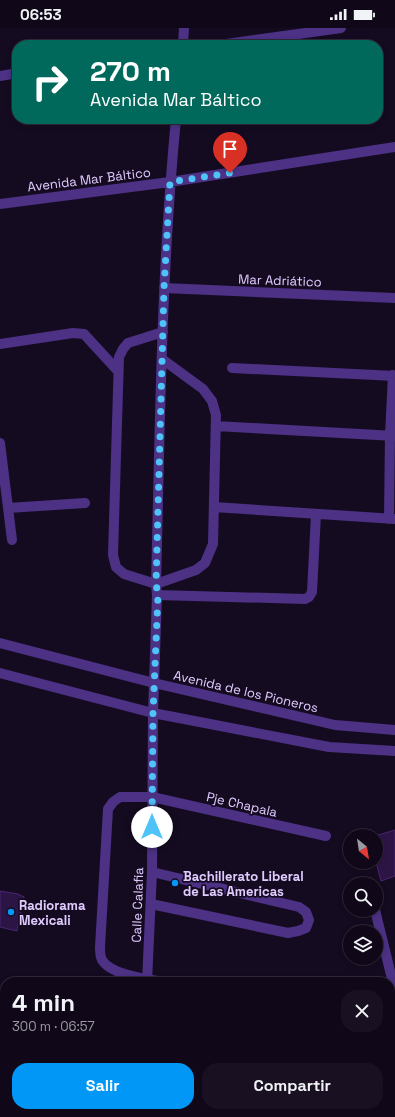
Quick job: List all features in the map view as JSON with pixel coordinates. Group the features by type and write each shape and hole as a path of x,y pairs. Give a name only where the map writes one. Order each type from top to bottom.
{"street":[{"path":"183,40 184,28"},
{"path":"255,40 341,28"},
{"path":"0,76 12,74"},
{"name":"Calle Calafia","path":"147,977 152,872 153,713 158,595 156,584 162,332 170,182 176,124"},
{"name":"Avenida Mar Báltico","path":"0,204 170,182 395,147"},
{"name":"Mar Adriático","path":"164,288 395,298"},
{"path":"0,344 73,332 84,334 118,371"},
{"path":"162,332 128,343 122,349 119,357 113,555 116,567 124,574 156,584 196,570 206,562 213,544 214,507 216,415 212,401 203,390 162,359"},
{"path":"214,507 392,519 394,376 232,368"},
{"path":"216,426 393,436"},
{"path":"0,443 3,495 8,508 12,540"},
{"path":"8,508 85,503"},
{"path":"158,595 305,599 309,597 312,592 316,514"},
{"name":"Avenida de los Pioneros","path":"0,642 154,683 335,725 395,730"},
{"path":"0,673 153,713 329,747 395,751"},
{"name":"Pje Chapala","path":"137,977 107,966 101,958 100,947 108,809 113,802 120,797 152,797 326,836"},
{"path":"151,904 288,933 298,932 306,928 310,920 306,912 299,907 152,872"},
{"path":"377,917 393,977"}],"building":[{"path":"395,830 395,876 383,880 383,877 380,877 378,869 383,869 383,834"},
{"name":"Radiorama Mexicali","path":"0,891 18,894 24,897 17,931 0,927"}],"place":[{"name":"Bachillerato Liberal de Las Americas","path":"175,883"},
{"name":"Radiorama Mexicali","path":"11,912"}],"route":[{"path":"152,827 153,713 158,595 156,584 164,288 170,182 230,173"}]}
